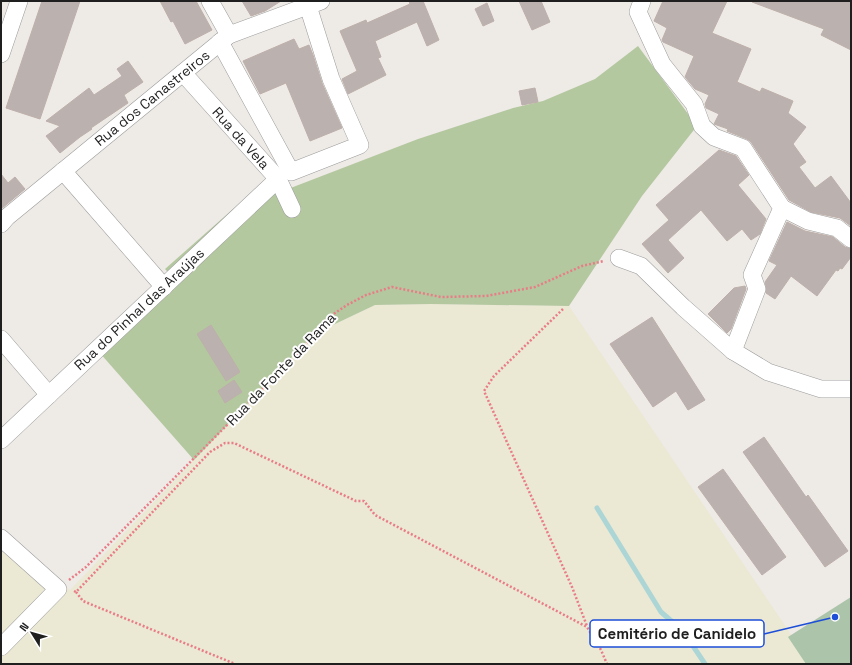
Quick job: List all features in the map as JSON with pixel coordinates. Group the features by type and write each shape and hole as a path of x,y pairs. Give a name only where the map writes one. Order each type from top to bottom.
{"street":[{"path":"1,54 19,1"},
{"path":"210,1 225,38 291,172 360,145 331,79 315,3"},
{"path":"642,1 638,12 662,64 694,104 702,126 714,137 743,148 782,208 808,221 838,228 851,239"},
{"name":"Rua dos Canastreiros","path":"1,224 7,217 63,170 225,38 315,3"},
{"name":"Rua da Vela","path":"183,73 278,179 292,209"},
{"path":"63,170 164,287"},
{"name":"Rua do Pinhal das Araújas","path":"1,440 278,179"},
{"path":"733,351 757,289 752,275 782,208"},
{"path":"619,258 641,266 683,307 733,351 768,372 820,389 851,389"},
{"path":"1,339 49,395"},
{"path":"1,538 58,589 1,647"}],"path":[{"name":"Rua da Fonte da Rama","path":"58,589 86,567 301,350 330,318 347,305 366,295 392,288 441,297 486,296 535,287 582,266 619,258"},
{"path":"563,309 494,376 484,391 572,587 587,627 601,650 607,664"},
{"path":"76,592 210,452 224,443 234,443 356,501 364,501 375,515 587,627"},
{"path":"58,589 76,592 83,601 235,664"}],"shaded area":[{"path":"431,304 569,306 786,627 809,664 3,664 1,658 1,528 70,590 314,334 375,305"}],"green space":[{"path":"638,46 697,126 642,196 569,306 431,304 375,305 314,334 194,460 99,352 178,283 165,269 267,179 275,194 418,139 513,108 543,101 595,79"},
{"path":"851,597 851,664 806,664 788,637"}],"building":[{"path":"42,1 80,1 40,119 6,108"},
{"path":"160,1 196,1 212,30 185,44"},
{"path":"242,1 281,1 265,11 251,16"},
{"path":"409,1 423,1 439,40 427,46 417,22 375,41 381,57 378,58 386,75 348,94 342,79 357,71 340,31 366,20 367,23 410,4"},
{"path":"519,1 541,1 550,22 532,30"},
{"path":"663,1 727,1 712,33 751,49 737,82 760,92 762,88 793,101 788,113 806,127 793,144 806,162 799,167 815,188 831,176 851,203 851,226 840,218 811,212 789,200 751,142 727,131 728,129 714,124 719,114 706,108 705,104 709,95 695,89 685,77 694,56 663,42 662,40 667,28 654,21"},
{"path":"752,1 851,1 851,50 821,35 824,29"},
{"path":"487,3 494,21 483,26 475,9"},
{"path":"294,39 299,49 309,45 322,83 342,128 310,141 286,83 260,94 243,61"},
{"path":"128,61 143,82 124,95 128,103 91,128 92,129 60,153 46,136 60,126 46,121 89,88 94,95 122,76 117,69"},
{"path":"535,88 538,102 522,105 519,91"},
{"path":"719,150 736,156 749,175 738,185 766,219 760,234 751,240 742,229 727,241 701,210 668,240 684,258 668,273 642,244 669,220 656,205"},
{"path":"1,174 8,183 15,177 25,189 1,209"},
{"path":"787,222 805,231 833,237 845,247 851,249 851,257 842,269 840,268 838,271 836,270 817,296 791,276 775,299 766,293 765,282 777,265 769,261"},
{"path":"745,286 746,289 731,329 727,333 708,314 734,288"},
{"path":"652,317 705,400 688,410 676,391 653,407 610,344"},
{"path":"211,325 240,372 226,381 197,334"},
{"path":"234,380 242,392 225,403 218,391"},
{"path":"764,437 806,497 808,495 848,551 825,567 743,452"},
{"path":"723,469 786,557 762,575 698,487"}],"waterway":[{"path":"597,508 661,612 683,631 705,664"}],"place":[{"name":"Cemitério de Canidelo","path":"835,617"}]}
